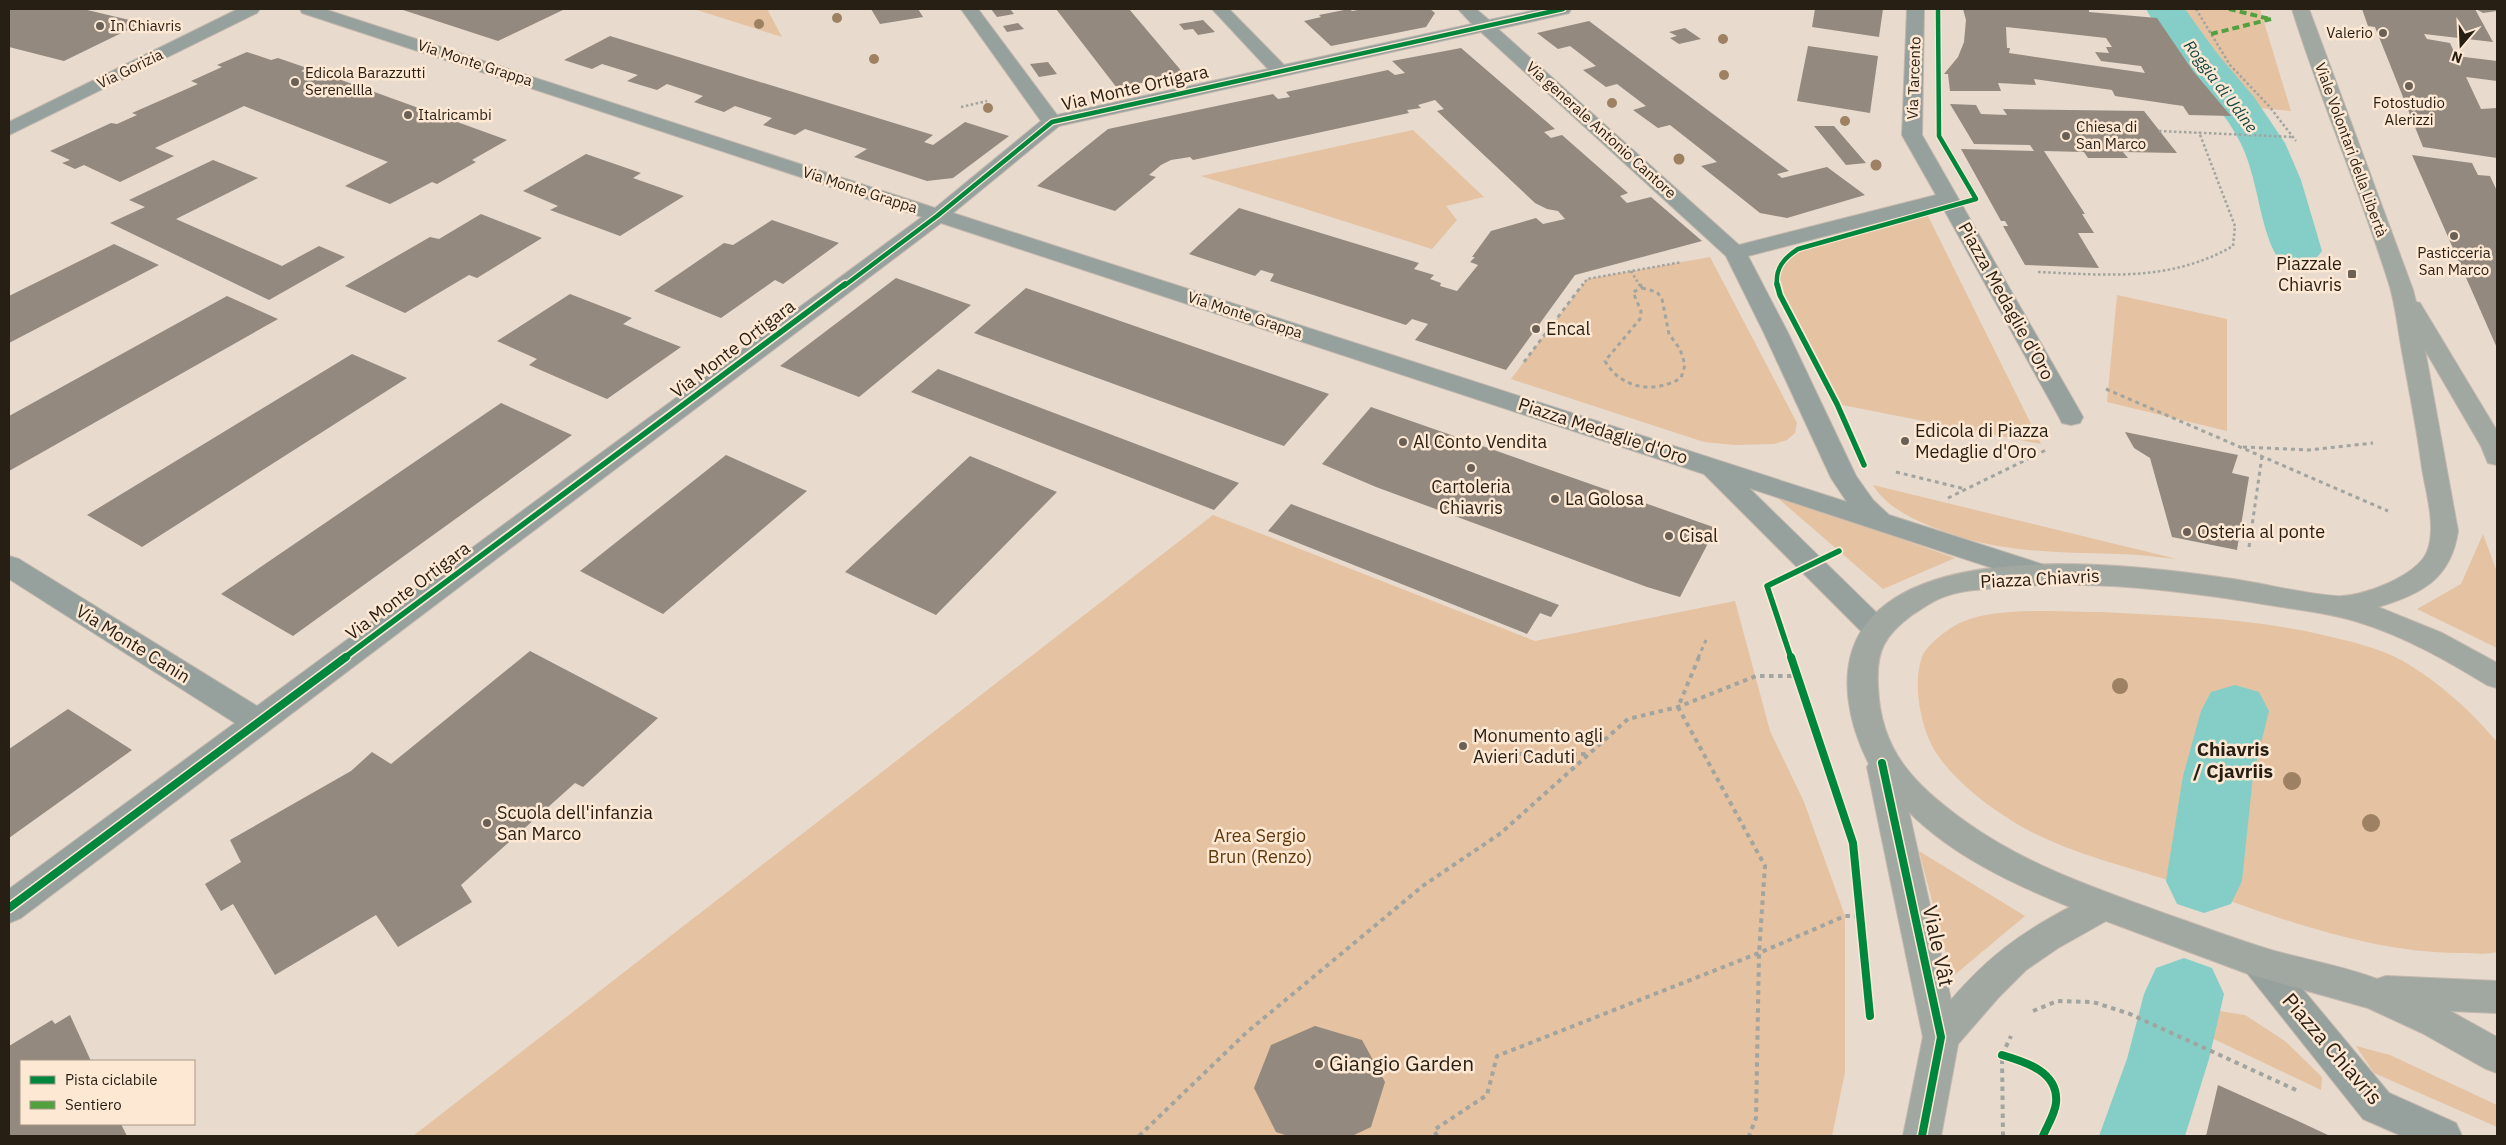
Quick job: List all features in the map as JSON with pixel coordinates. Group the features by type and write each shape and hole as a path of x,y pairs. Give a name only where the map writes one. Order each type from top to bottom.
{"main road":[{"name":"Viale Volontari della Libertà","path":"2300,9 2402,290 2430,435"},
{"name":"Viale Volontari della Libertà","path":"2402,290 2496,449"},
{"name":"Piazza Chiavris","path":"2336,607 2384,597 2419,579 2439,558 2445,544 2445,531 2430,435"},
{"name":"Piazza Chiavris","path":"2497,677 2466,658 2400,626 2336,607 2190,582 2132,576 2044,575 1980,580 1929,592 1893,614 1876,629 1867,645 1863,662 1862,691 1868,729 1882,763 1900,785 1945,826 2016,867 2103,906 2258,962 2367,992 2410,1008 2456,1031 2497,1056"},
{"name":"Viale Vât","path":"1882,763 1941,1037 1922,1136"},
{"name":"Viale Vât","path":"1941,1037 1987,984 2015,958 2042,940 2103,906"},
{"name":"Piazza Chiavris","path":"2367,992 2497,997"}],"street":[{"name":"Via Gorizia","path":"9,129 251,9"},
{"name":"Via Monte Grappa","path":"308,9 937,216 1498,397"},
{"path":"969,9 1052,122"},
{"path":"1220,9 1280,71"},
{"name":"Via generale Antonio Cantore","path":"1466,9 1735,253"},
{"name":"Via Monte Ortigara","path":"9,908 937,216 1052,122 1563,9"},
{"name":"Via Tarcento","path":"1916,9 1912,134 1948,198"},
{"path":"1735,253 1948,198"},
{"name":"Piazza Medaglie d'Oro","path":"1948,198 2071,417"},
{"name":"Piazza Medaglie d'Oro","path":"1735,253 1776,333 1844,478 1864,506 1880,521"},
{"name":"Piazza Medaglie d'Oro","path":"1498,397 2044,575"},
{"name":"Piazza Medaglie d'Oro","path":"1709,465 1876,629"},
{"name":"Via Monte Canin","path":"9,566 258,722"},
{"name":"Piazza Chiavris","path":"2258,962 2376,1106 2443,1136"}],"path":[{"path":"2196,9 2230,65 2270,106 2296,141"},
{"path":"2159,131 2293,137"},
{"path":"2037,272 2126,274 2180,270 2216,258 2233,246 2235,226 2199,132"},
{"path":"1522,365 1588,279 1735,253"},
{"path":"1631,271 1642,288 1657,292 1662,300 1669,334 1680,348 1684,365 1681,378 1665,387 1625,382 1611,373 1606,361 1611,351 1635,328 1641,318 1640,307 1634,298 1633,292 1642,288"},
{"path":"2106,389 2388,511"},
{"path":"1940,502 2081,434 2071,417"},
{"path":"2240,447 2309,450 2373,443"},
{"path":"2248,557 2262,456"},
{"path":"1892,471 1966,489"},
{"path":"1678,707 1706,640"},
{"path":"1139,1136 1247,1032 1424,885 1502,833 1628,720 1678,707 1756,676 1797,676"},
{"path":"1678,707 1765,866 1759,953 1756,1118 1749,1136"},
{"path":"1491,754 1588,754"},
{"path":"1437,1136 1434,1130 1487,1095 1497,1056 1759,953 1845,916 1860,916"},
{"path":"2030,1013 2057,1001 2093,1002 2130,1014 2320,1101 2376,1106"},
{"path":"2003,1136 2002,1055 2014,1032"}],"green space":[{"path":"694,9 767,9 782,37"},
{"path":"2175,9 2260,9 2291,111 2249,107 2190,34"},
{"path":"1413,130 1484,197 1446,206 1457,220 1432,249 1201,176"},
{"path":"1926,212 2041,444 1837,404 1780,295 1777,280 1778,268 1791,253 1798,249"},
{"path":"1710,257 1797,423 1795,433 1787,440 1774,444 1735,445 1704,442 1511,379 1587,279"},
{"path":"2117,295 2227,319 2227,431 2107,402"},
{"path":"1873,485 2177,559 2132,554 2069,553 2022,549 1976,541 1953,535 1906,514 1891,505"},
{"path":"1773,494 1955,558 1883,589"},
{"name":"Area Sergio Brun (Renzo)","path":"1213,515 1535,641 1735,601 1770,731 1804,802 1845,916 1845,1072 1832,1136 413,1136"},
{"path":"2483,534 2497,572 2497,648 2417,609 2461,584"},
{"path":"2030,611 2101,612 2187,617 2271,625 2346,641 2394,656 2429,678 2453,697 2497,742 2497,952 2479,954 2424,951 2387,946 2314,929 2063,846 2022,827 1994,809 1967,788 1943,763 1926,733 1918,694 1918,681 1922,657 1928,647 1952,628 1976,617"},
{"path":"1919,851 2025,916 1952,977"},
{"path":"2206,1009 2245,1015 2285,1041 2322,1077 2321,1090 2199,1032"},
{"path":"2356,1046 2390,1055 2497,1105 2497,1127 2374,1073"}],"building":[{"path":"9,9 83,9 142,23 64,61 9,47"},
{"path":"400,9 565,9 498,41"},
{"path":"871,9 918,9 923,17 880,24"},
{"path":"991,9 1010,9 1014,14 997,17"},
{"path":"1056,9 1129,9 1184,74 1117,88"},
{"path":"1349,9 1352,11 1364,9 1430,9 1435,13 1426,27 1331,46 1304,21 1321,17 1319,15"},
{"path":"1815,9 1883,9 1879,37 1812,27"},
{"path":"1963,9 2089,9 2089,12 2157,18 2193,71 2231,116 2189,115 2183,106 2115,96 2112,90 2034,79 2036,85 1998,83 2001,91 1950,91 1948,74 1944,74 1958,57 1964,42 1966,20","holes":["2006,27 2106,38 2112,47 2106,47 2109,53 2095,52 2101,61 2141,66 2145,73 2009,53 2010,48 2007,48"]},
{"path":"2362,9 2475,9 2493,42 2424,34 2427,39 2450,43 2456,56 2497,61 2497,81 2466,77 2481,109 2497,108 2497,158 2423,147 2375,27 2368,26"},
{"path":"2476,9 2497,9 2497,11 2483,13"},
{"path":"1203,20 1215,32 1198,35 1193,29 1184,30 1179,24"},
{"path":"1589,21 1789,171 1777,174 1782,178 1827,167 1865,195 1787,218 1760,213 1701,166 1717,162 1670,125 1658,128 1633,110 1646,106 1617,84 1606,87 1583,70 1596,66 1570,46 1558,49 1537,33"},
{"path":"1018,23 1024,29 1007,32 1003,26"},
{"path":"1685,28 1701,39 1679,44 1670,38 1677,36 1669,32"},
{"path":"610,36 933,135 924,142 933,145 965,122 1009,136 953,178 927,181 854,157 867,149 805,129 795,135 763,125 772,118 735,106 724,112 694,102 703,96 667,84 657,90 627,81 638,75 602,64 592,69 564,60"},
{"path":"1808,46 1878,56 1870,113 1797,101"},
{"path":"1461,48 1555,129 1544,132 1551,138 1562,135 1628,193 1620,196 1627,203 1651,197 1702,241 1575,275 1506,370 1415,340 1428,324 1412,319 1406,325 1270,281 1274,274 1261,270 1255,276 1189,254 1239,208 1419,263 1414,269 1434,275 1430,279 1441,283 1440,286 1457,291 1478,265 1470,262 1491,231 1536,218 1543,224 1565,219 1558,211 1547,209 1535,203 1437,111 1444,109 1435,100 1418,105 1421,108 1407,110 1409,113 1193,160 1190,157 1171,160 1161,165 1149,175 1156,177 1115,211 1037,186 1108,129 1273,94 1278,99 1290,97 1286,92 1388,70 1395,75 1405,73 1392,61"},
{"path":"247,52 271,60 278,58 307,68 301,71 326,81 333,77 507,140 472,160 476,162 437,184 432,182 390,204 345,186 388,162 244,106 155,148 174,156 120,182 84,165 75,169 62,163 70,160 50,151 111,123 117,124 137,115 132,113 198,84 191,81 222,67 217,65"},
{"path":"1048,62 1057,74 1039,77 1030,64"},
{"path":"1950,104 1976,105 1981,114 2007,115 2003,109 2144,111 2177,153 2123,152 2128,158 2088,158 2084,152 2044,151 2085,214 2082,214 2094,233 2078,233 2099,268 2025,265 2003,226 2008,226 2005,221 2001,221 1961,149 2034,151 2030,145 1974,144"},
{"path":"1814,126 1834,126 1866,163 1846,165"},
{"path":"586,154 641,173 633,178 684,196 620,236 550,210 558,206 523,191"},
{"path":"2412,155 2472,163 2478,175 2490,176 2497,191 2497,348"},
{"path":"213,160 258,178 176,219 282,266 319,246 345,257 269,300 110,223 145,207 129,200"},
{"path":"481,214 542,238 477,278 469,275 405,313 345,286 430,237 439,239"},
{"path":"772,220 839,243 783,284 775,280 721,318 654,291 724,243 733,245"},
{"path":"114,244 159,265 9,343 9,296"},
{"path":"896,278 971,305 859,397 780,366"},
{"path":"1026,288 1329,394 1284,446 974,333"},
{"path":"570,294 632,318 623,324 681,347 607,399 529,365 537,359 497,341"},
{"path":"227,296 278,319 9,471 9,416"},
{"path":"352,354 407,378 142,547 87,515"},
{"path":"938,369 1239,483 1214,510 911,392"},
{"path":"501,403 572,435 293,636 221,594"},
{"path":"1371,407 1716,528 1680,597 1647,587 1376,487 1322,464"},
{"path":"2125,432 2238,455 2232,473 2249,477 2237,550 2172,537 2150,458 2134,448"},
{"path":"726,455 807,491 663,614 580,571"},
{"path":"970,456 1057,492 936,615 845,572"},
{"path":"1291,504 1559,605 1551,617 1540,613 1527,634 1268,531"},
{"name":"Scuola dell'infanzia San Marco","path":"530,651 658,718 583,787 575,783 461,885 472,902 398,947 376,915 275,975 233,904 221,911 205,884 241,862 230,840 351,771 372,752 391,764"},
{"path":"68,709 132,750 9,838 9,749"},
{"path":"70,1015 91,1060 20,1060 20,1125 122,1125 127,1136 9,1136 9,1046 52,1020 55,1024"},
{"name":"Giangio Garden","path":"1315,1026 1362,1040 1385,1082 1371,1127 1352,1136 1288,1136 1276,1132 1254,1088 1271,1045"},
{"path":"2218,1085 2298,1121 2330,1136 2206,1136"}],"waterway":[{"name":"Roggia di Udine","path":"2165,9 2201,61 2239,106 2263,143 2278,180 2297,251"},
{"name":"Roggia di Udine","path":"2204,881 2218,776 2235,711"},
{"name":"Roggia di Udine","path":"2142,1136 2168,1059 2184,994"}],"marked path":[{"path":"2229,9 2270,19"},
{"path":"2211,34 2271,19"}],"cycle path":[{"path":"9,908 937,216 1052,122 1563,9"},
{"path":"1864,465 1837,404 1780,295 1777,274 1781,263 1798,249 1976,199 1939,136 1938,9"},
{"path":"1839,551 1767,586 1853,843 1870,1016"},
{"path":"1882,763 1941,1037 1922,1136"},
{"path":"2002,1055 2021,1061 2039,1070 2052,1083 2056,1092 2056,1103 2043,1136"}],"place":[{"name":"In Chiavris","path":"100,26"},
{"name":"Valerio","path":"2383,33"},
{"name":"Edicola Barazzutti Serenellla","path":"295,82"},
{"name":"Fotostudio Alerizzi","path":"2409,86"},
{"name":"Italricambi","path":"408,115"},
{"name":"Chiesa di San Marco","path":"2066,136"},
{"name":"Pasticceria San Marco","path":"2454,236"},
{"name":"Piazzale Chiavris","path":"2352,274"},
{"name":"Encal","path":"1536,329"},
{"name":"Edicola di Piazza Medaglie d'Oro","path":"1905,441"},
{"name":"Al Conto Vendita","path":"1403,442"},
{"name":"Cartoleria Chiavris","path":"1471,468"},
{"name":"La Golosa","path":"1555,499"},
{"name":"Osteria al ponte","path":"2187,532"},
{"name":"Cisal","path":"1669,536"},
{"name":"Monumento agli Avieri Caduti","path":"1463,746"},
{"name":"Scuola dell'infanzia San Marco","path":"487,823"},
{"name":"Giangio Garden","path":"1319,1064"}],"district":[{"name":"Chiavris / Cjavriis","path":"2233,760"}]}
